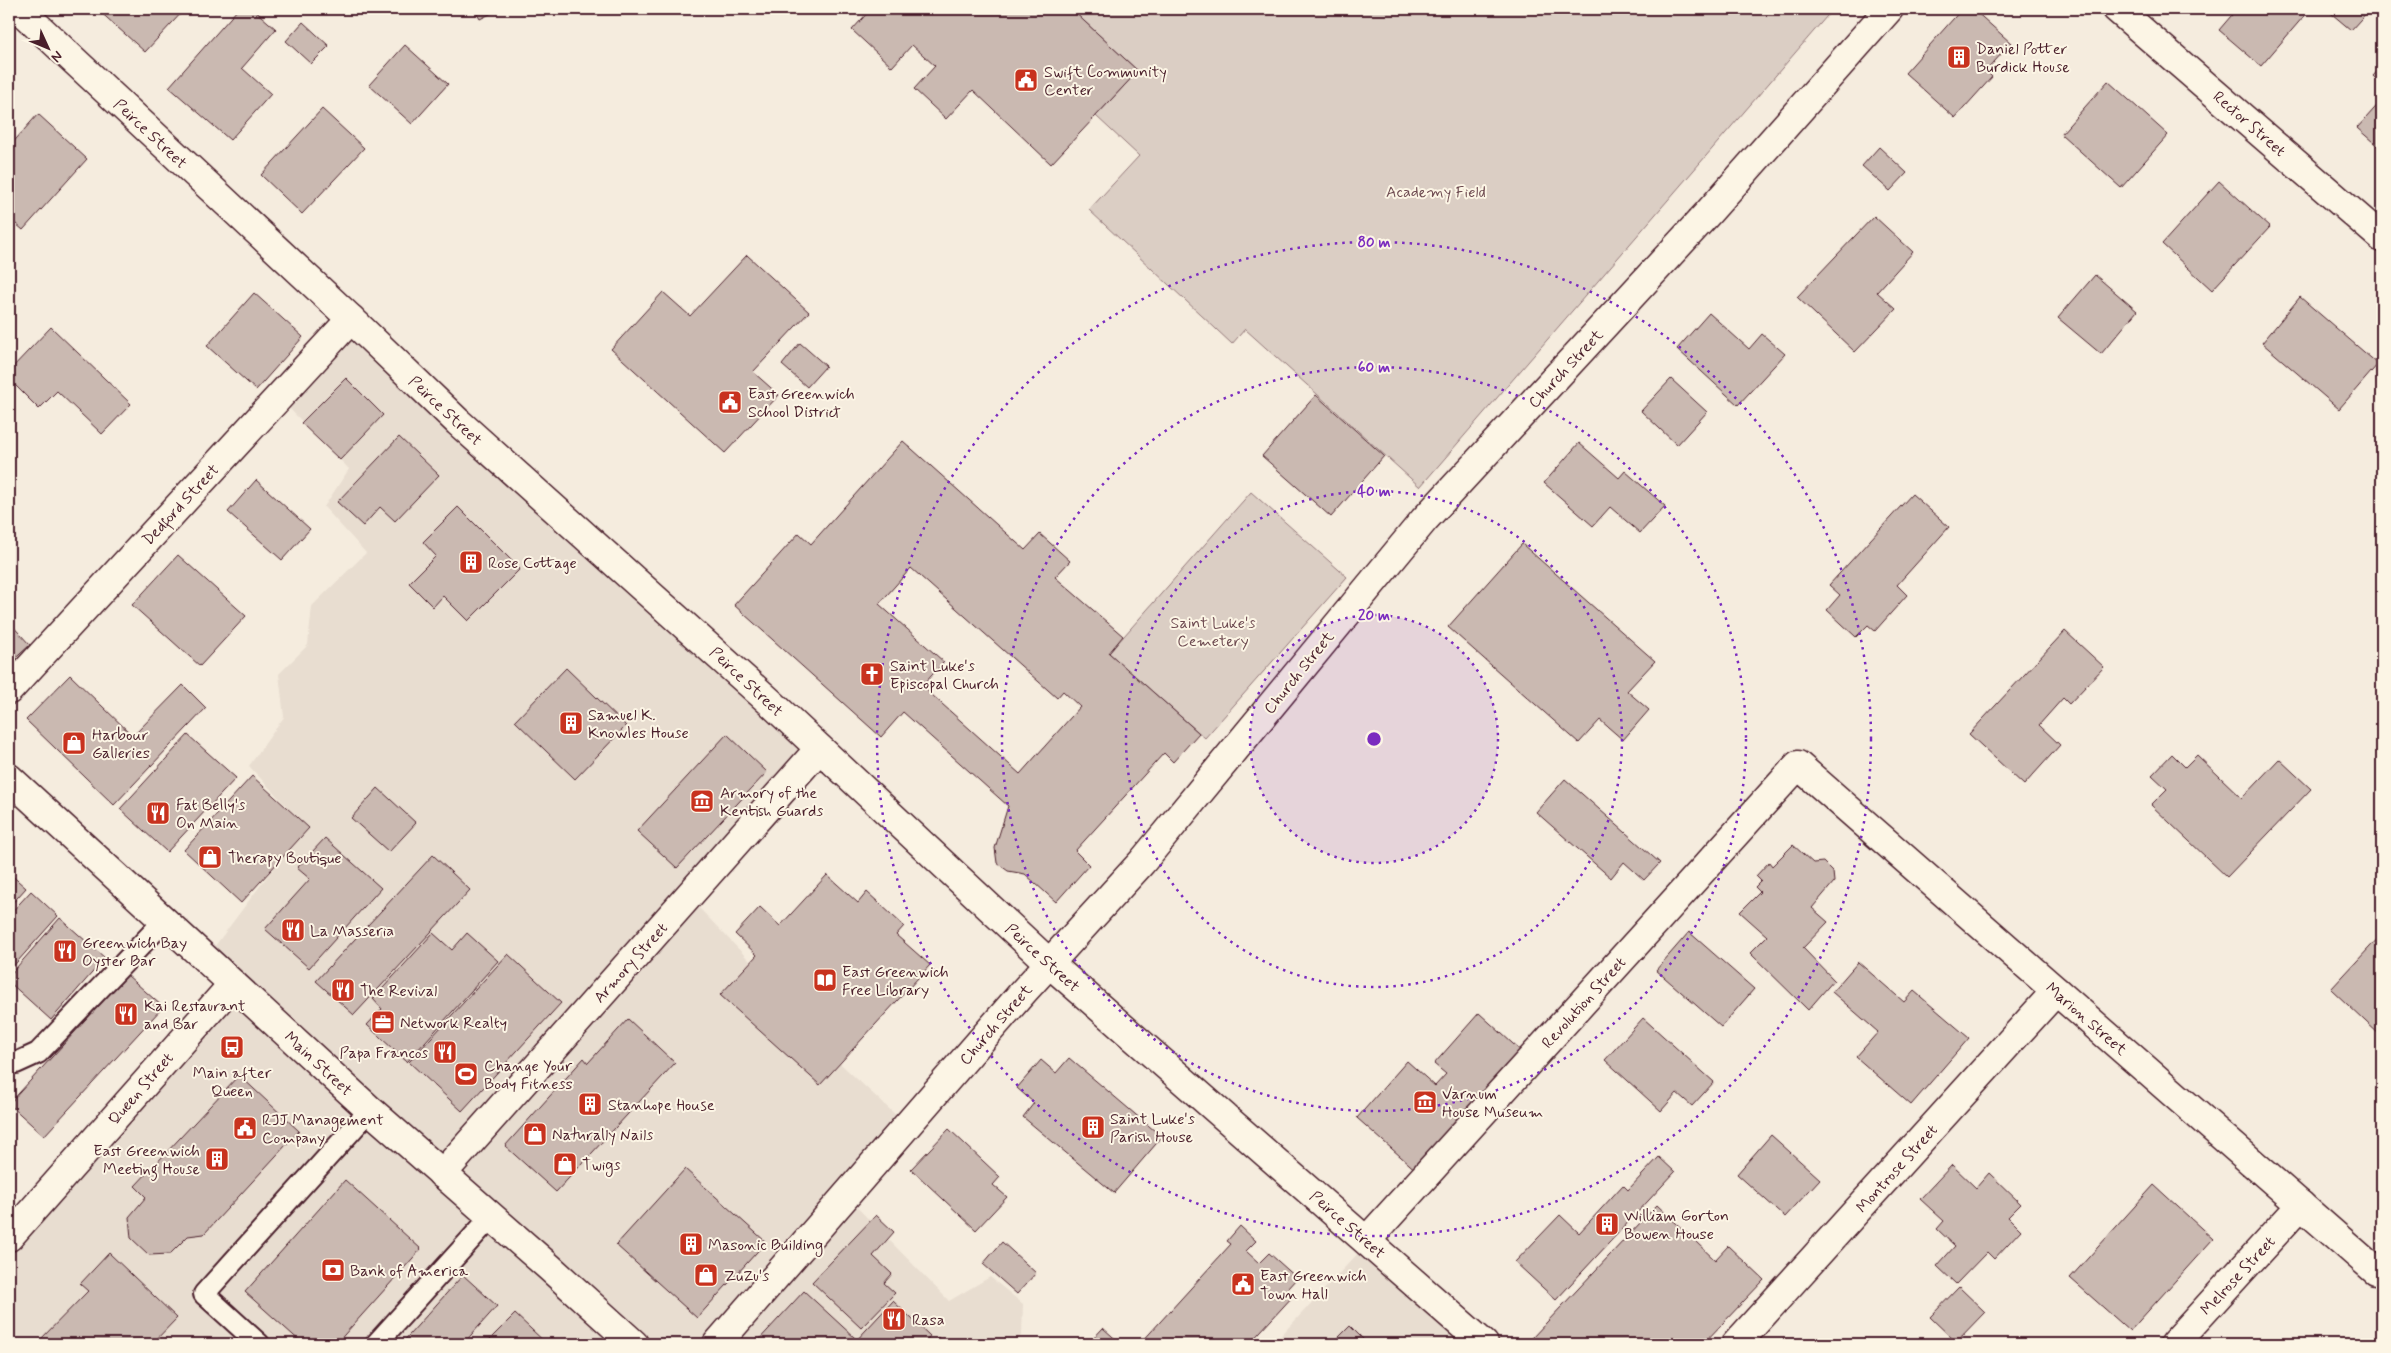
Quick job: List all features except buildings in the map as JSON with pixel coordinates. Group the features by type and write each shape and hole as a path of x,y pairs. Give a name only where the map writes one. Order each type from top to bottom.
{"street":[{"name":"Peirce Street","path":"19,9 351,319 458,422 678,618 1049,963 1484,1344"},
{"name":"Church Street","path":"717,1344 1049,963 1142,862 1424,520 1708,213 1889,9"},
{"name":"Rector Street","path":"2117,9 2382,238"},
{"name":"Dedford Street","path":"9,690 351,319"},
{"name":"Armory Street","path":"442,1174 819,749"},
{"name":"Marion Street","path":"1798,765 2376,1272"},
{"name":"Revolution Street","path":"1367,1240 1798,765"},
{"name":"Main Street","path":"9,778 370,1110 634,1344"},
{"name":"Queen Street","path":"9,1237 233,984"},
{"name":"Montrose Street","path":"1736,1344 2056,991"},
{"name":"Melrose Street","path":"2174,1344 2301,1205"}],"lane":[{"path":"9,1063 16,1063 38,1052 164,921"},
{"path":"260,1344 204,1294 370,1110"},
{"path":"376,1344 490,1217"}],"shaded area":[{"path":"353,322 815,748 681,889 749,960 759,988 900,1119 839,1189 949,1301 990,1277 1023,1304 1022,1334 1015,1344 9,1344 9,1231 222,980 209,954 305,826 249,766 284,717 279,674 308,645 312,606 366,553 324,507 349,469 282,401"},
{"path":"1362,1249 1484,1344 1273,1344"}],"green space":[{"name":"Academy Field","path":"1071,9 1833,9 1420,487 1245,329 1232,344 1089,210 1139,156 1096,116 1138,71"},
{"name":"Saint Luke's Cemetery","path":"1251,492 1347,577 1205,738 1109,653"}],"place":[{"name":"Daniel Potter Burdick House","path":"1959,57"},
{"name":"Swift Community Center","path":"1026,80"},
{"name":"East Greenwich School District","path":"730,402"},
{"name":"Rose Cottage","path":"471,562"},
{"name":"Saint Luke's Episcopal Church","path":"872,674"},
{"name":"Samuel K. Knowles House","path":"571,723"},
{"name":"Harbour Galleries","path":"74,743"},
{"name":"Armory of the Kentish Guards","path":"702,801"},
{"name":"Fat Belly's On Main","path":"158,813"},
{"name":"Therapy Boutique","path":"210,857"},
{"name":"La Masseria","path":"293,930"},
{"name":"Greenwich Bay Oyster Bar","path":"65,951"},
{"name":"East Greenwich Free Library","path":"825,980"},
{"name":"The Revival","path":"343,990"},
{"name":"Kai Restaurant and Bar","path":"126,1014"},
{"name":"Network Realty","path":"383,1022"},
{"name":"Main after Queen","path":"232,1047"},
{"name":"Papa Francos","path":"445,1052"},
{"name":"Change Your Body Fitness","path":"466,1074"},
{"name":"Varnum House Museum","path":"1425,1102"},
{"name":"Stanhope House","path":"590,1104"},
{"name":"Saint Luke's Parish House","path":"1093,1127"},
{"name":"RJJ Management Company","path":"245,1128"},
{"name":"Naturally Nails","path":"535,1134"},
{"name":"East Greenwich Meeting House","path":"217,1159"},
{"name":"Twigs","path":"565,1164"},
{"name":"William Gorton Bowen House","path":"1607,1224"},
{"name":"Masonic Building","path":"691,1244"},
{"name":"Bank of America","path":"333,1270"},
{"name":"ZuZu's","path":"706,1275"},
{"name":"East Greenwich Town Hall","path":"1243,1284"},
{"name":"Rasa","path":"894,1319"}]}
